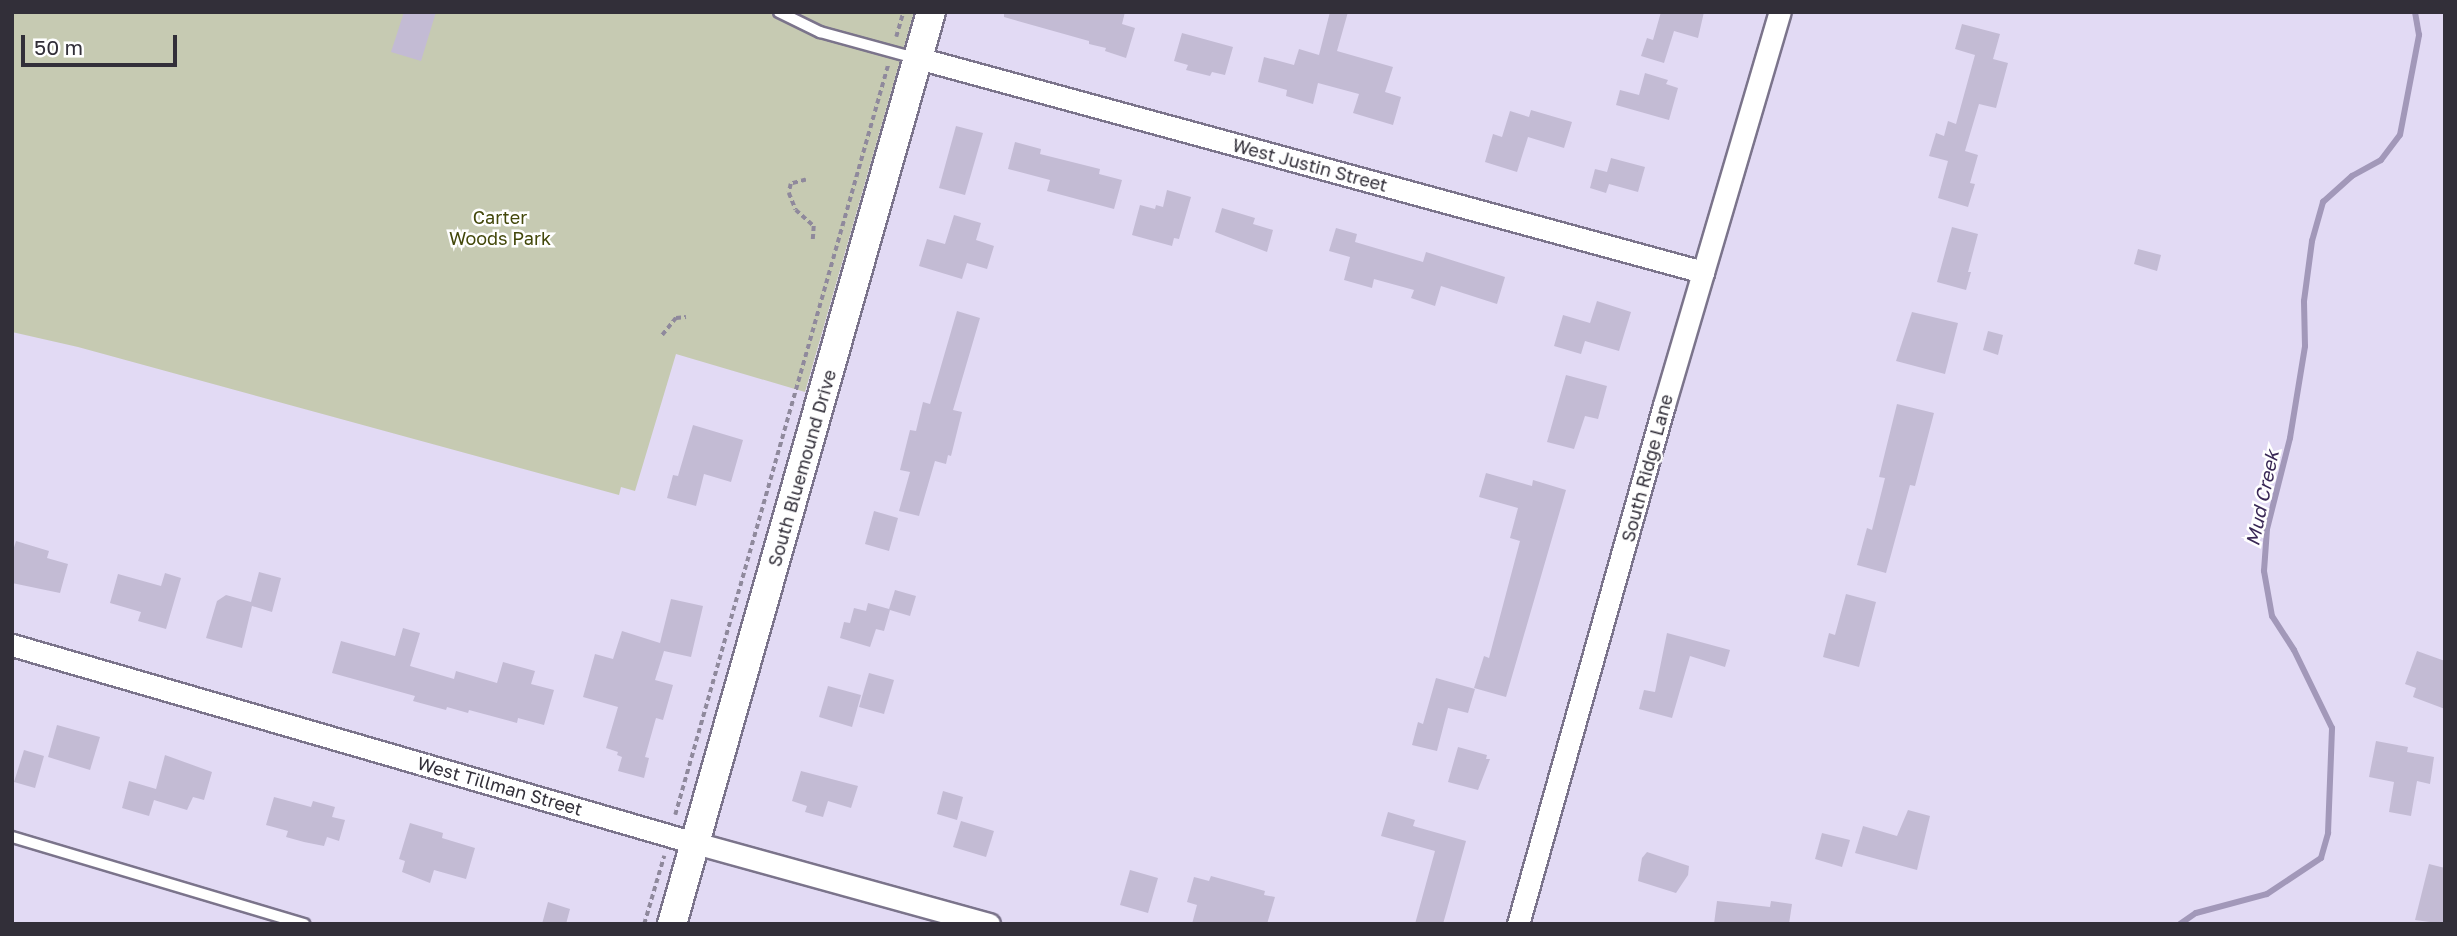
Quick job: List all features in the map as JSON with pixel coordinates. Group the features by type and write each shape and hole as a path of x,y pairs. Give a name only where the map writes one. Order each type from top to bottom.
{"main road":[{"name":"South Bluemound Drive","path":"672,924 682,839 905,55 931,12"}],"street":[{"name":"South Ridge Lane","path":"1518,924 1703,272 1780,12"},
{"name":"West Justin Street","path":"905,55 1703,272"},
{"name":"West Tillman Street","path":"12,645 682,839 989,924"}],"lane":[{"path":"779,12 820,32 905,55"},
{"path":"12,837 304,924"}],"path":[{"path":"644,924 682,839 905,55 903,12"},
{"path":"806,180 791,184 789,193 796,210 814,226 813,241"},
{"path":"662,335 676,318 686,317"}],"green space":[{"name":"Carter Woods Park","path":"12,12 914,12 805,392 676,354 635,491 621,487 619,495 78,347 12,332"}],"building":[{"path":"404,12 436,12 421,61 391,52"},
{"path":"1004,12 1125,12 1122,24 1135,28 1126,58 1105,51 1106,48 1089,44 1089,41 1004,17"},
{"path":"1330,12 1348,12 1337,51 1393,67 1385,92 1401,97 1393,125 1353,113 1359,94 1318,83 1313,104 1286,96 1287,90 1258,82 1264,57 1294,65 1299,49 1319,55"},
{"path":"1661,12 1704,12 1698,38 1674,31 1664,63 1641,56 1647,38 1653,40"},
{"path":"1962,24 2000,34 1993,59 2008,63 1996,108 1979,104 1965,151 1978,155 1970,183 1975,184 1968,207 1938,198 1948,161 1929,156 1936,133 1944,136 1948,121 1956,124 1975,55 1955,49"},
{"path":"1182,33 1233,47 1225,75 1212,72 1210,76 1186,70 1188,65 1174,61"},
{"path":"1645,73 1668,80 1666,84 1678,88 1669,120 1616,105 1620,90 1639,95"},
{"path":"1531,110 1572,122 1564,148 1528,137 1517,172 1485,162 1493,134 1502,137 1510,111 1529,117"},
{"path":"956,126 983,133 965,195 939,188"},
{"path":"1015,142 1041,149 1040,154 1100,169 1099,174 1122,180 1114,209 1047,191 1050,180 1008,169"},
{"path":"1611,158 1645,167 1638,192 1609,184 1606,193 1590,188 1595,169 1607,172"},
{"path":"1167,190 1191,197 1179,239 1174,238 1172,246 1132,235 1140,205 1155,209 1156,205 1163,207"},
{"path":"1222,208 1255,218 1253,224 1273,230 1267,252 1215,232"},
{"path":"954,215 981,223 976,240 994,246 987,269 967,263 962,279 919,266 927,239 945,244"},
{"path":"1952,227 1978,234 1966,290 1937,282"},
{"path":"1336,228 1357,234 1355,242 1423,262 1426,252 1505,277 1497,304 1441,286 1435,306 1411,298 1414,290 1374,279 1372,288 1344,280 1350,257 1329,251"},
{"path":"2138,249 2161,255 2157,271 2134,264"},
{"path":"1597,301 1631,312 1619,351 1585,341 1581,354 1554,346 1563,315 1590,323"},
{"path":"957,311 980,318 953,410 962,412 951,456 948,455 946,464 935,461 919,516 899,511 910,472 900,470 910,430 916,431 923,402 930,404"},
{"path":"1912,312 1958,323 1945,374 1896,361"},
{"path":"1988,331 2003,335 1998,355 1983,350"},
{"path":"1566,375 1607,386 1598,419 1585,416 1574,449 1547,442"},
{"path":"1897,404 1934,413 1915,486 1910,485 1886,573 1857,565 1867,528 1872,530 1885,478 1879,477"},
{"path":"693,425 743,440 731,482 704,474 696,506 667,498 673,475 678,476"},
{"path":"1486,473 1532,486 1533,480 1566,490 1506,697 1474,688 1484,656 1489,658 1520,541 1510,538 1518,508 1479,497"},
{"path":"874,511 898,518 889,551 865,544"},
{"path":"16,541 49,551 47,558 68,564 60,593 12,583 12,554"},
{"path":"259,572 281,578 272,612 252,606 242,648 206,638 217,601 226,595 251,602"},
{"path":"165,573 181,578 166,629 138,621 141,612 110,603 118,574 161,586"},
{"path":"895,590 916,596 910,616 890,610 884,631 876,629 870,647 840,638 844,622 850,623 854,608 866,611 868,603 889,609"},
{"path":"1846,594 1876,602 1859,667 1823,657 1829,633 1835,635"},
{"path":"671,599 703,606 691,657 664,651 655,680 673,685 663,720 656,718 645,757 649,758 644,778 618,771 622,757 617,755 618,752 606,748 618,707 583,697 595,654 613,659 622,631 660,643"},
{"path":"403,628 420,633 410,666 454,679 456,671 497,683 503,662 535,671 531,684 554,690 544,725 518,718 517,723 469,710 468,713 447,707 446,710 413,701 415,696 332,673 341,641 395,656"},
{"path":"1667,633 1730,650 1725,667 1690,656 1672,718 1639,709 1644,690 1655,692"},
{"path":"2417,651 2445,661 2445,709 2413,697 2416,688 2405,684"},
{"path":"869,673 894,680 884,714 859,707"},
{"path":"1436,678 1475,689 1468,713 1448,708 1437,751 1412,745 1418,722 1423,724"},
{"path":"828,686 861,695 852,727 819,717"},
{"path":"57,725 100,737 90,770 48,757"},
{"path":"2376,741 2408,747 2407,752 2434,757 2430,784 2417,781 2411,816 2389,812 2394,782 2369,777"},
{"path":"1458,747 1487,755 1486,759 1490,759 1478,790 1448,782"},
{"path":"24,750 44,756 35,788 14,782"},
{"path":"165,755 212,772 204,800 193,797 187,810 154,800 149,816 122,808 129,781 156,789"},
{"path":"801,771 858,786 851,808 828,801 823,817 805,812 807,806 792,801"},
{"path":"943,791 963,797 957,820 937,814"},
{"path":"274,797 311,807 313,801 335,807 332,817 345,820 339,841 327,837 324,846 304,842 286,837 288,831 266,825"},
{"path":"1908,810 1930,816 1917,870 1855,853 1863,826 1897,836"},
{"path":"1388,812 1415,820 1413,826 1466,841 1443,924 1415,924 1435,851 1381,836"},
{"path":"961,821 994,831 986,857 953,847"},
{"path":"410,823 443,833 442,838 475,848 466,879 434,870 430,883 402,872 405,861 399,859"},
{"path":"1822,833 1850,840 1842,867 1815,859"},
{"path":"1647,852 1689,866 1688,875 1676,893 1638,881 1642,858"},
{"path":"2429,864 2445,868 2445,924 2415,920"},
{"path":"1130,870 1158,878 1148,913 1120,905"},
{"path":"1211,876 1265,891 1264,895 1275,897 1267,924 1192,924 1197,905 1187,902 1194,877 1209,881"},
{"path":"1717,901 1770,907 1771,901 1792,904 1789,924 1714,924"},
{"path":"548,902 570,909 566,924 542,924"}],"waterway":[{"name":"Mud Creek","path":"2180,924 2196,913 2267,894 2321,858 2328,833 2332,728 2294,650 2272,616 2264,571 2267,529 2290,438 2305,346 2304,301 2312,241 2323,202 2352,176 2381,160 2400,135 2419,35 2415,12"}]}
